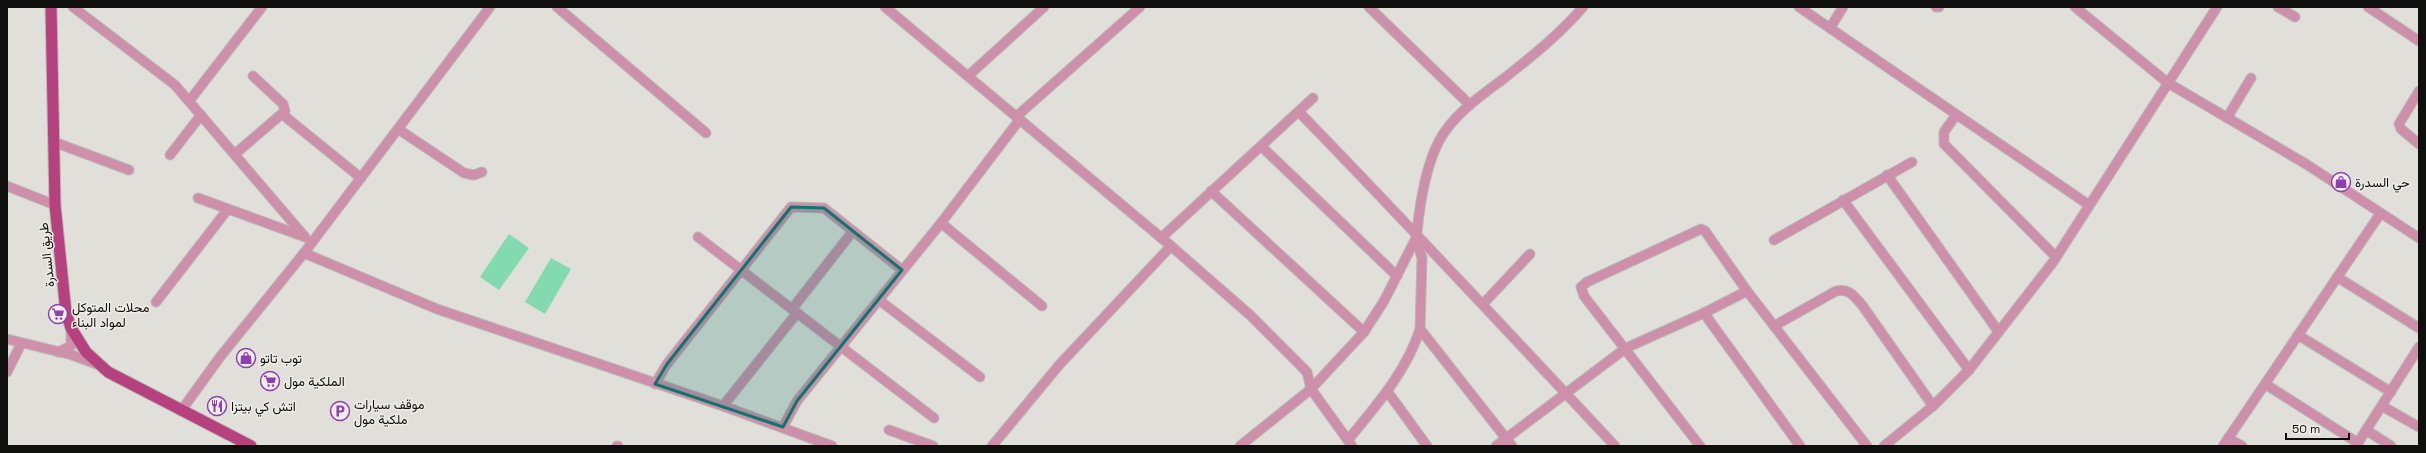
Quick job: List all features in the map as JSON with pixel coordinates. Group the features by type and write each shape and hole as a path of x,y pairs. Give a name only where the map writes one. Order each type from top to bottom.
{"main road":[{"name":"طريق السدرة","path":"51,7 55,205 66,313 71,328 86,352 99,365 124,381 251,446"}],"street":[{"path":"73,7 146,61 175,85 190,100 309,239"},
{"path":"190,100 262,7"},
{"path":"181,411 220,357 304,253 309,239 361,178 490,7"},
{"path":"557,7 706,133"},
{"path":"885,7 1171,246 1250,315 1307,372 1311,389 1350,443 1406,362 1420,329 1422,258 1417,235"},
{"path":"968,76 1044,7"},
{"path":"783,427 797,401 941,223 1018,118 1140,7"},
{"path":"1369,7 1470,105"},
{"path":"1240,446 1311,389 1364,332 1397,276 1417,235 1430,162 1444,134 1470,105 1549,42 1584,7"},
{"path":"1799,7 2089,205"},
{"path":"1830,28 1843,7"},
{"path":"2075,7 2168,83 2306,164 2380,214 2419,238"},
{"path":"1884,446 1933,406 1969,370 2056,257 2217,7"},
{"path":"2278,7 2295,17"},
{"path":"2368,7 2419,41"},
{"path":"235,154 282,114 286,107 253,76"},
{"path":"2227,118 2251,78"},
{"path":"2419,91 2399,124 2401,129 2419,144"},
{"path":"1161,238 1262,147 1313,98"},
{"path":"1299,112 1417,235 1442,264 1483,304 1615,446"},
{"path":"170,155 201,114"},
{"path":"282,114 361,178"},
{"path":"1956,115 1944,132 1944,144 2056,257"},
{"path":"398,130 464,173 474,175 482,172"},
{"path":"54,142 129,170"},
{"path":"1262,147 1397,276"},
{"path":"1774,240 1912,162"},
{"path":"1887,175 1998,331"},
{"path":"7,186 55,205"},
{"path":"1212,191 1364,332"},
{"path":"198,198 309,239"},
{"path":"1843,200 1969,370"},
{"path":"655,384 667,364 742,271 791,207 824,208 902,270"},
{"path":"156,302 228,209"},
{"path":"2223,446 2380,214"},
{"path":"941,223 1042,306"},
{"path":"1700,446 1626,348 1584,296 1582,286 1698,229 1705,231 1747,291 1866,446"},
{"path":"723,406 795,311 852,231"},
{"path":"698,237 934,418"},
{"path":"992,446 1060,364 1171,246"},
{"path":"304,253 436,309 723,406 832,446"},
{"path":"1483,304 1530,254"},
{"path":"2337,277 2419,328"},
{"path":"1774,326 1836,291 1845,290 1850,292 1862,305 1933,406"},
{"path":"1496,446 1626,348 1704,313 1747,291"},
{"path":"880,300 980,377"},
{"path":"1704,313 1800,446"},
{"path":"58,352 71,346 71,328"},
{"path":"1420,329 1512,446"},
{"path":"2298,335 2391,392"},
{"path":"7,340 58,352 99,365"},
{"path":"7,372 21,344"},
{"path":"2265,384 2357,445 2419,347"},
{"path":"1387,391 1427,446"},
{"path":"2382,406 2419,427"},
{"path":"889,430 933,446"},
{"path":"2366,430 2391,446"},
{"path":"2228,438 2242,446"}],"highlighted area":[{"path":"791,207 824,208 902,270 797,401 783,427 655,384 667,364"}],"green space":[{"path":"509,234 529,248 499,290 480,277"},
{"path":"551,258 571,269 545,314 525,302"}],"place":[{"name":"حي السدرة","path":"2341,182"},
{"name":"محلات المتوكل لمواد البناء","path":"58,314"},
{"name":"توب تاتو","path":"246,358"},
{"name":"الملكية مول","path":"270,381"},
{"name":"اتش كي بيتزا","path":"217,406"},
{"name":"موقف سيارات ملكية مول","path":"340,411"}]}
